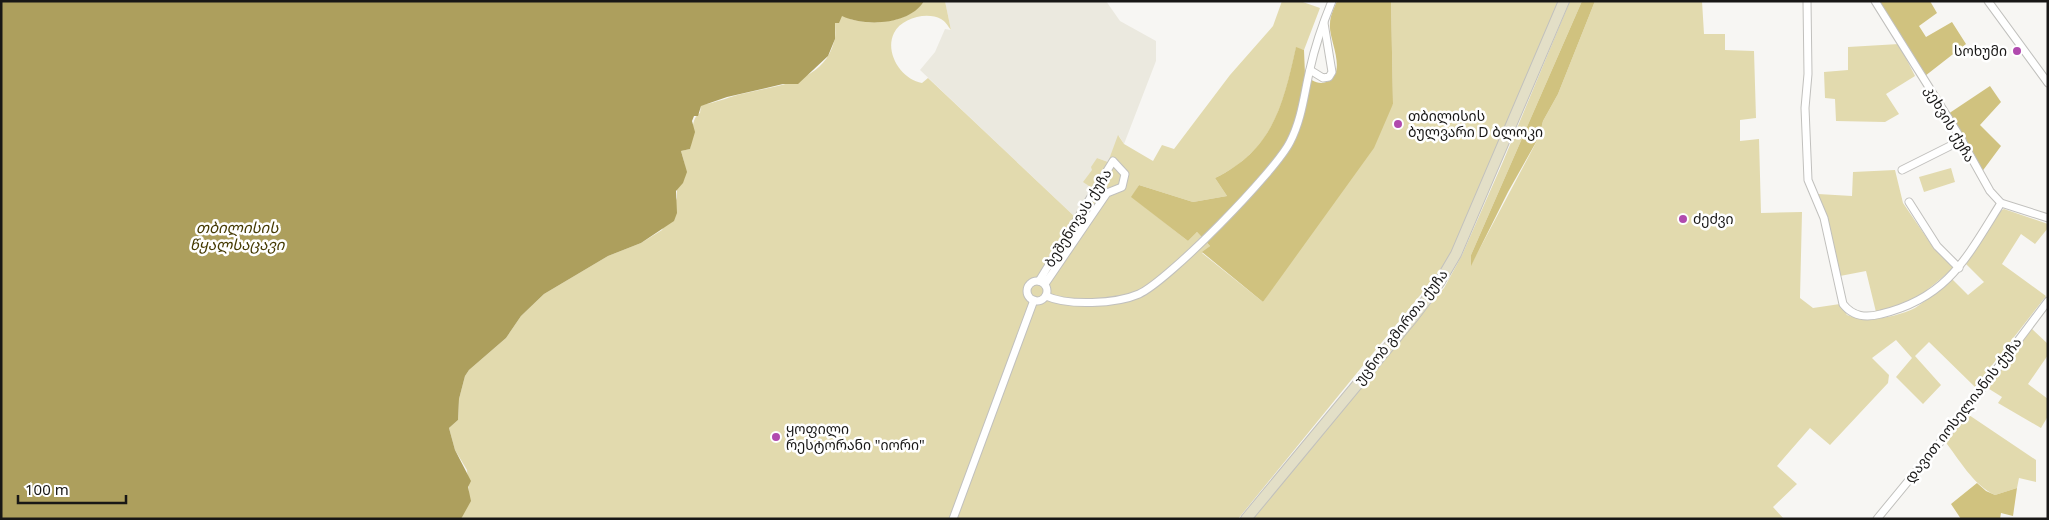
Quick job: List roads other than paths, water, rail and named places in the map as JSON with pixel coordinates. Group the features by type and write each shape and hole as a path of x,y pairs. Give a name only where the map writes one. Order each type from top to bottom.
{"main road":[{"name":"უცნობ გმირთა ქუჩა","path":"1246,519 1414,316 1439,283 1456,254 1564,1"}],"street":[{"path":"1046,296 1058,302 1070,302 1126,298 1138,294 1161,279 1242,200 1290,144 1300,119 1310,70 1324,21 1332,1"},
{"path":"1807,1 1808,74 1805,108 1808,180 1824,218 1844,304 1850,312 1865,316 1901,310 1924,298 1959,268 2001,203 2048,218"},
{"name":"კეხვის ქუჩა","path":"1875,1 1962,140 1981,177 2001,203"},
{"path":"1988,1 2048,83"},
{"path":"1310,70 1323,78 1328,77 1332,72 1324,21"},
{"path":"1902,170 1962,140"},
{"name":"ბეშენოვას ქუჩა","path":"1113,162 1125,174 1122,187 1107,193 1042,282 1113,162"},
{"path":"1909,202 1937,246 1959,268"},
{"path":"1032,282 1042,282 1048,290 1046,296 1041,300 1034,300 1028,294 1028,288 1032,282"},
{"path":"952,519 1034,300"},
{"name":"დავით იოსელიანის ქუჩა","path":"1877,519 1956,423 2048,301"}],"water":[{"name":"თბილისის წყალსაცავი","path":"1,1 924,1 909,15 886,22 863,22 842,16 839,23 835,23 835,39 828,56 798,84 783,84 727,97 701,106 698,116 694,116 692,121 695,132 690,149 681,151 687,172 683,183 676,191 677,213 674,221 641,243 608,256 544,294 521,316 506,338 469,370 465,376 459,399 458,420 449,428 455,450 471,481 468,487 471,501 461,519 1,519"}],"place":[{"name":"სოხუმი","path":"2017,51"},
{"name":"თბილისის ბულვარი D ბლოკი","path":"1398,124"},
{"name":"ძეძვი","path":"1683,219"},
{"name":"ყოფილი რესტორანი \"იორი\"","path":"776,437"}]}
